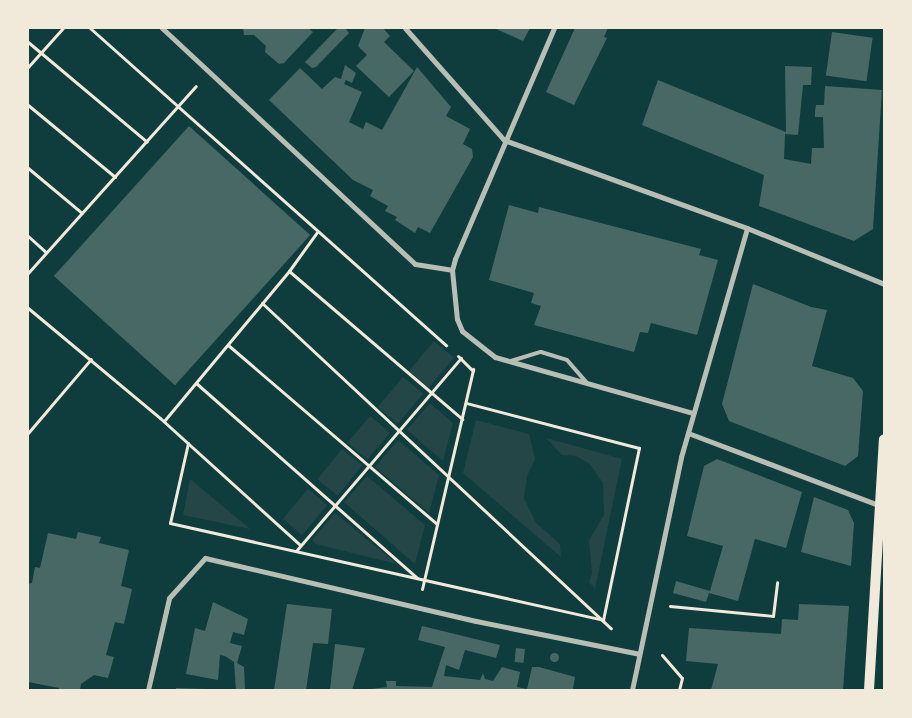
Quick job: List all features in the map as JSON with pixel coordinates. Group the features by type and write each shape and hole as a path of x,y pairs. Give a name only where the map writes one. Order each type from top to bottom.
{"main road":[{"path":"869,690 882,507 884,439"}],"street":[{"path":"162,28 415,264 452,270"},
{"path":"405,28 504,140 747,228 884,284"},
{"path":"554,28 504,140 452,270 457,319 462,331 477,345 508,362 693,413"},
{"path":"632,690 688,432 747,228"},
{"path":"688,432 882,507"},
{"path":"148,690 169,598 205,558 417,607 639,654"}],"lane":[{"path":"508,362 541,352 567,360 588,384"}],"path":[{"path":"28,68 64,28"},
{"path":"90,28 473,370"},
{"path":"28,42 147,142"},
{"path":"28,273 209,71"},
{"path":"28,105 114,177"},
{"path":"28,168 82,213"},
{"path":"164,422 228,346 317,232"},
{"path":"28,236 46,252"},
{"path":"289,270 430,394 462,419"},
{"path":"262,303 639,654"},
{"path":"28,308 164,422 300,545"},
{"path":"296,552 461,358 477,345"},
{"path":"417,607 466,403 477,345"},
{"path":"228,346 437,524"},
{"path":"28,433 91,359"},
{"path":"196,383 336,504 419,579"},
{"path":"466,403 639,448 603,620"},
{"path":"188,443 170,523 603,620"},
{"path":"650,604 773,616 777,582"},
{"path":"670,614 672,606"},
{"path":"663,649 661,657 682,678 679,690"}],"shaded area":[{"path":"434,341 454,358 429,388 409,371"},
{"path":"403,377 423,394 398,424 378,407"},
{"path":"430,403 453,423 443,461 407,430"},
{"path":"370,416 390,433 367,460 348,443"},
{"path":"476,420 529,434 535,459 527,476 524,498 536,523 560,544 561,557 463,473"},
{"path":"546,438 622,459 595,589 589,582 592,573 589,540 604,515 603,483 590,464 576,456 562,455"},
{"path":"398,440 439,475 429,513 375,467"},
{"path":"342,449 362,465 338,496 317,479"},
{"path":"367,476 425,525 415,564 344,502"},
{"path":"190,479 250,529 183,515"},
{"path":"308,489 327,505 302,535 283,519"},
{"path":"335,513 397,564 316,544 312,540"}],"building":[{"path":"243,28 308,28 313,32 284,63 279,64 265,52 266,46 254,35 244,35"},
{"path":"338,28 345,28 349,33 316,67 312,68 305,62"},
{"path":"365,28 383,28 390,36 384,42 414,71 389,97 356,66 367,55 358,46"},
{"path":"494,28 530,28 523,41"},
{"path":"575,28 608,28 604,37 607,38 574,105 546,92"},
{"path":"832,32 873,38 866,81 826,76"},
{"path":"345,65 356,73 352,83 346,80 344,84 362,92 349,122 363,129 366,122 382,130 417,67 451,107 446,116 470,129 463,144 472,149 473,157 430,233 418,227 415,233 395,220 397,217 385,211 388,206 370,196 373,190 353,180 269,100 300,68 322,89 335,77 341,79"},
{"path":"785,66 812,67 811,85 803,85 798,135 785,134 784,159 811,164 812,148 824,148 823,117 815,117 815,111 816,105 824,105 825,86 882,90 873,229 854,241 759,206 764,175 642,125 658,80 786,132"},
{"path":"189,126 310,235 175,385 54,276"},
{"path":"509,205 538,213 539,207 701,249 699,255 718,260 697,335 651,323 648,333 640,332 634,352 534,325 541,306 531,303 534,293 489,280"},
{"path":"753,284 811,307 827,310 812,366 853,378 863,391 858,456 845,466 729,421 722,404"},
{"path":"717,459 802,492 786,548 755,539 738,601 709,593 706,602 673,593 676,581 710,591 723,546 687,536 704,466"},
{"path":"814,497 848,510 854,523 851,566 801,552"},
{"path":"78,532 101,537 99,543 129,550 121,586 132,589 124,624 115,622 106,655 114,657 108,678 94,675 81,684 80,690 59,690 59,688 28,682 28,584 32,583 35,567 40,568 48,533 76,539"},
{"path":"213,602 248,619 244,635 233,632 230,643 242,646 237,663 244,667 245,690 236,690 234,662 225,656 220,655 218,680 186,674 195,628 205,631"},
{"path":"287,604 332,609 328,644 313,643 306,690 274,690"},
{"path":"799,604 849,606 843,690 711,690 718,664 686,661 689,628 781,634 782,619 798,620"},
{"path":"422,626 500,645 496,658 465,650 459,670 446,665 444,676 480,680 483,673 485,679 493,681 502,667 520,672 517,687 527,689 532,667 539,667 575,677 573,689 578,690 362,690 387,687 386,681 396,681 396,686 432,687 445,647 418,640"},
{"path":"335,644 365,648 352,690 330,690"},
{"path":"516,648 525,649 523,663 515,662"},
{"path":"554,653 558,657 554,661 550,657"},
{"path":"176,688 205,689 205,690 176,690"}]}
